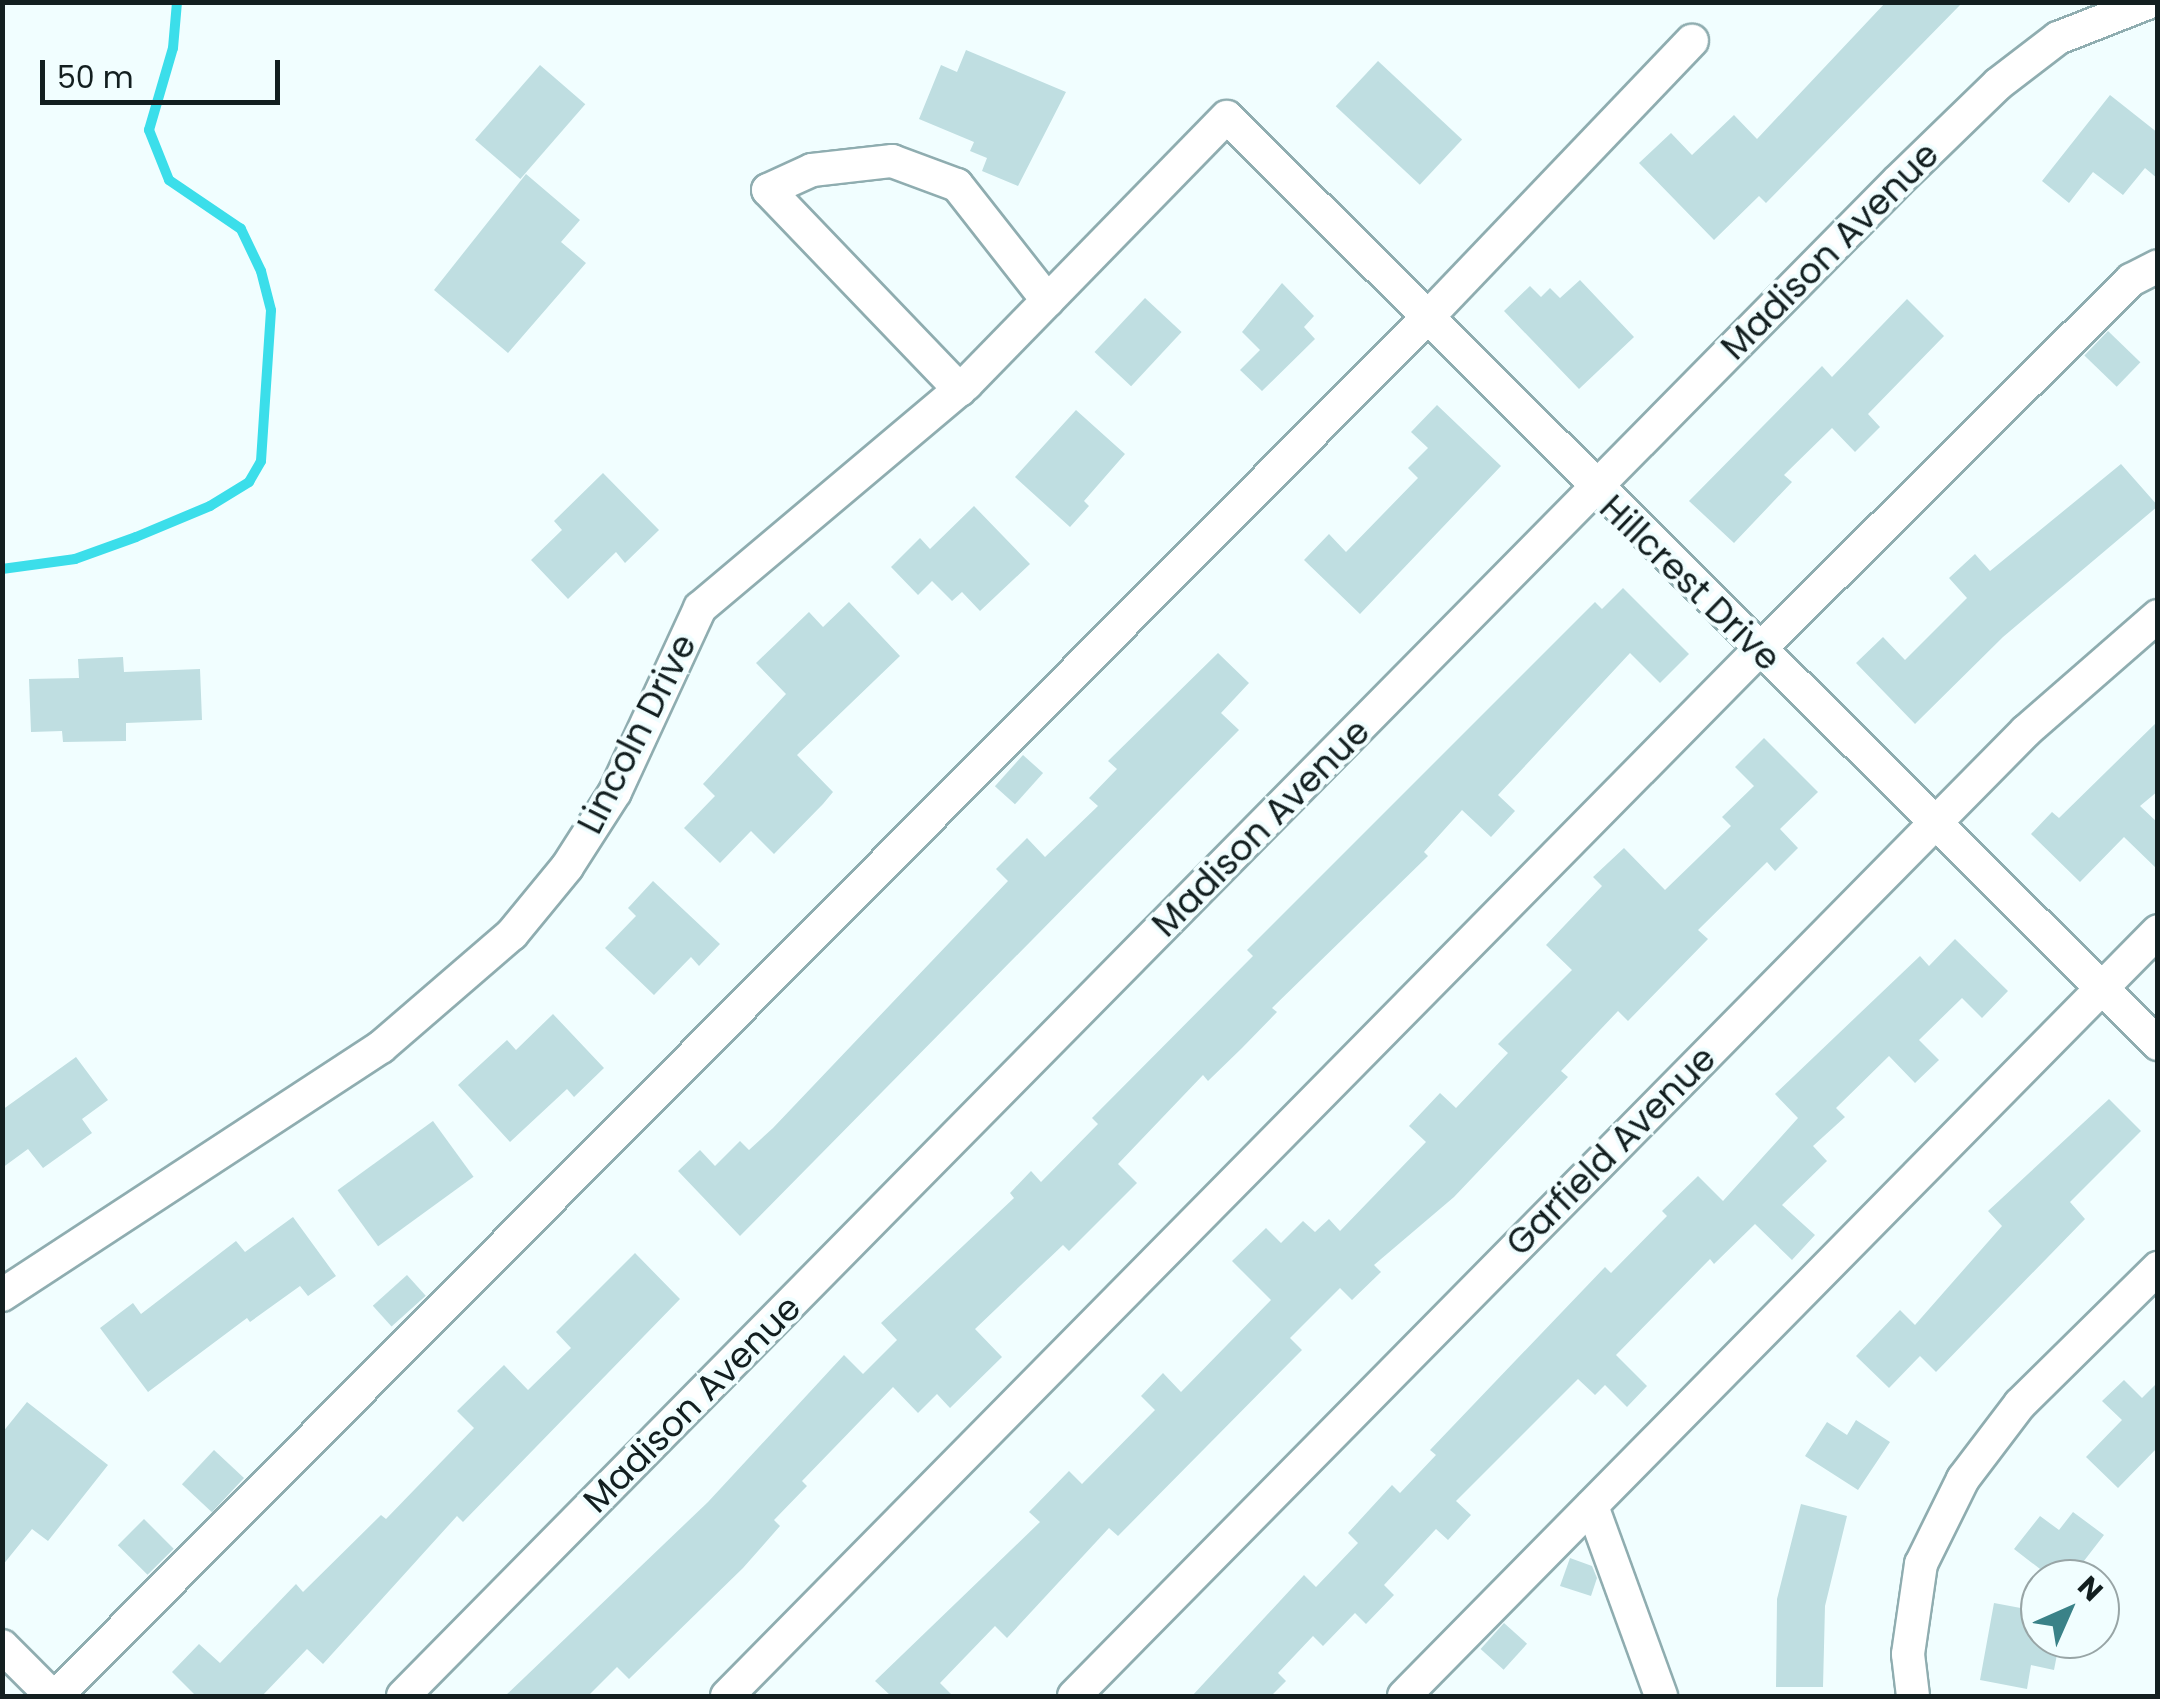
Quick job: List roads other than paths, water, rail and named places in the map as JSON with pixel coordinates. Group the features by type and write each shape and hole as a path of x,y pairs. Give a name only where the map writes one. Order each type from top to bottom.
{"street":[{"name":"Madison Avenue","path":"403,1696 1998,84 2058,38 2150,2"},
{"path":"2,1646 54,1696 1426,318 1692,42"},
{"name":"Hillcrest Drive","path":"1227,117 1595,490 2158,1044"},
{"name":"Lincoln Drive","path":"2,1295 381,1047 449,994 512,934 568,867 615,792 700,608 789,527 960,390 1227,117"},
{"path":"960,390 768,190 812,170 892,161 957,184 1048,301"},
{"path":"727,1696 1759,650 2131,280 2158,266"},
{"name":"Garfield Avenue","path":"1074,1696 1934,822 2040,718 2158,616"},
{"path":"1404,1696 2158,930"},
{"path":"1913,1696 1908,1654 1921,1564 1963,1479 2020,1404 2158,1268"},
{"path":"1592,1506 1661,1696"}],"waterway":[{"path":"2,569 75,559 136,537 210,506 249,482 261,461 271,310 261,271 241,229 169,180 149,130 173,48 177,2"}]}
